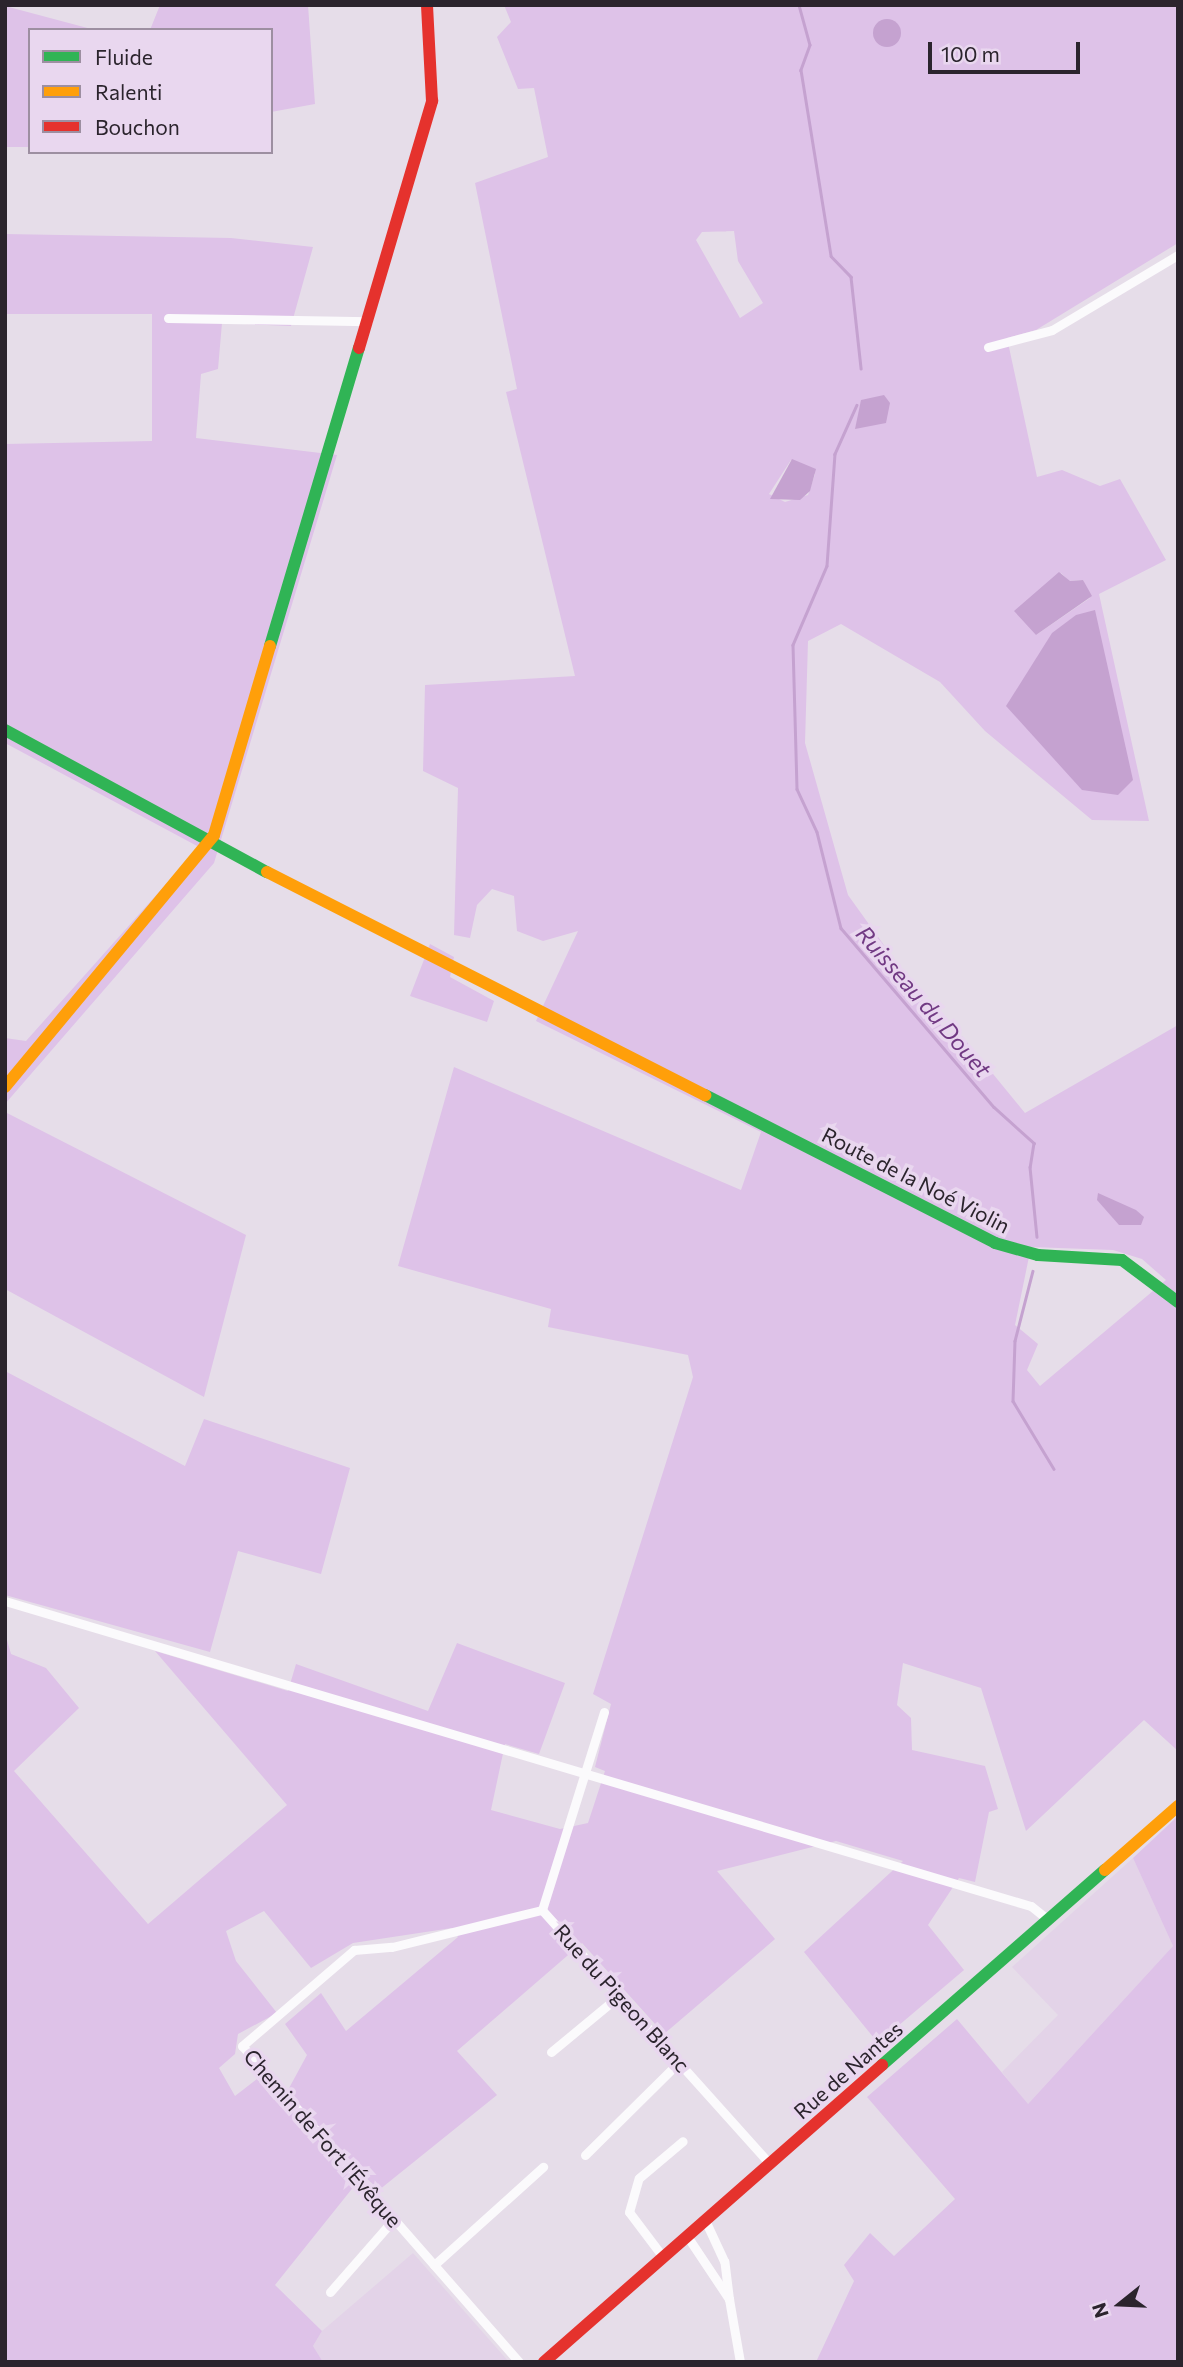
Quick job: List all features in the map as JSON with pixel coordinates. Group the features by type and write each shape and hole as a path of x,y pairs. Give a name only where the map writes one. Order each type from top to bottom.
{"street":[{"path":"5,1087 211,844 368,321 435,83 428,5"},
{"path":"988,347 1052,330 1178,255"},
{"path":"168,318 368,321"},
{"name":"Route de la Noé Violin","path":"5,730 211,844 995,1243 1038,1255 1122,1260 1178,1302"},
{"path":"5,1601 1031,1906 1048,1920"},
{"name":"Rue du Pigeon Blanc","path":"604,1712 542,1910 770,2164"},
{"name":"Rue de Nantes","path":"544,2362 1178,1806"},
{"name":"Chemin de Fort l'Évêque","path":"519,2362 244,2053 244,2040 278,2019 354,1950 392,1947 542,1910"},
{"path":"551,2052 620,1995"},
{"path":"585,2155 679,2062"},
{"path":"663,2257 629,2212 639,2178 683,2141"},
{"path":"434,2265 543,2167"},
{"path":"330,2292 393,2220"},
{"path":"705,2220 724,2261 740,2362"},
{"path":"687,2236 729,2299"}],"shaded area":[{"path":"160,5 308,5 315,104 273,112 273,28 151,28"},
{"path":"504,5 1178,5 1178,243 1036,330 1007,338 1037,477 1062,470 1100,486 1120,479 1166,560 1099,594 1149,821 1092,820 985,731 940,682 841,624 808,641 805,743 848,895 952,1040 962,1036 1025,1113 1178,1025 1178,1751 1144,1720 1026,1831 981,1688 903,1663 897,1705 911,1718 912,1750 985,1766 998,1809 989,1812 975,1882 959,1878 928,1925 964,1970 878,2043 804,1952 903,1861 836,1841 717,1871 775,1939 664,2034 582,1943 457,2051 497,2095 379,2190 363,2175 275,2285 322,2331 313,2346 323,2362 5,2362 5,1633 11,1654 46,1668 79,1708 14,1771 148,1924 287,1805 155,1651 288,1691 296,1664 428,1711 457,1643 565,1683 539,1754 505,1744 491,1810 560,1829 588,1823 605,1771 595,1767 611,1704 593,1694 693,1377 688,1355 548,1327 551,1309 398,1266 454,1067 741,1190 761,1132 536,1021 578,931 543,941 517,931 514,896 492,889 477,905 470,938 454,935 458,788 423,771 425,685 575,676 506,392 517,389 475,183 548,157 534,88 518,89 497,37 511,22","holes":["734,231 738,261 763,303 740,318 696,240 702,232","791,460 815,474 808,495 785,502 769,494","1061,573 1069,581 1083,580 1090,598 1036,635","1031,1247 1113,1250 1142,1259 1166,1280 1040,1386 1027,1370 1038,1344 1015,1325","264,1911 311,1968 353,1943 452,1928 458,1937 346,2031 321,1993 285,2024 307,2055 288,2090 274,2100 257,2079 235,2096 219,2068 235,2054 238,2034 277,2013 236,1961 226,1931"]},
{"path":"5,6 88,28 28,28 28,147 5,147"},
{"path":"887,19 897,23 901,33 897,43 887,47 877,43 873,33 877,23"},
{"path":"5,234 231,238 313,247 291,326 222,323 218,369 201,374 196,438 337,455 214,863 5,1104 5,1038 26,1041 199,847 5,743 5,444 152,441 152,314 5,314"},
{"path":"884,395 890,403 886,423 855,429 861,400"},
{"path":"792,459 816,469 810,491 800,500 770,499"},
{"path":"1059,572 1070,581 1083,580 1092,596 1036,635 1014,611"},
{"path":"1095,610 1133,780 1118,795 1082,790 1006,706 1052,633 1076,615"},
{"path":"430,944 454,957 450,977 494,1001 487,1022 410,996"},
{"path":"5,1112 246,1235 204,1397 5,1289"},
{"path":"1098,1193 1136,1210 1144,1217 1141,1225 1119,1225 1097,1200"},
{"path":"5,1371 185,1466 204,1419 350,1468 321,1574 238,1551 210,1652 5,1595"},
{"path":"1178,1816 1178,2362 816,2362 854,2281 844,2265 870,2233 894,2256 955,2199 867,2097 957,2019 1028,2104 1173,1946 1133,1858"},
{"path":"1133,1858 1173,1946 1027,2105 1002,2072 1058,2015 1012,1967"},
{"path":"413,2253 509,2362 323,2362 313,2346 322,2331"}],"waterway":[{"name":"Ruisseau du Douet","path":"799,5 810,45 801,70 831,256 851,277 861,368"},
{"name":"Ruisseau du Douet","path":"857,405 835,454 827,566 793,645 797,789 817,832 841,928 994,1107 1034,1143 1030,1167 1037,1237"},
{"name":"Ruisseau du Douet","path":"1033,1271 1015,1341 1013,1401 1054,1469"}],"traffic: fast":[{"path":"270,646 359,348"},
{"path":"5,730 267,872"},
{"path":"705,1095 995,1243 1038,1255 1122,1260 1178,1302"},
{"path":"882,2065 1105,1870"}],"traffic: slow":[{"path":"5,1087 214,835 270,646"},
{"path":"267,872 705,1095"},
{"path":"1105,1870 1178,1806"}],"traffic: jam":[{"path":"359,348 432,101 427,5"},
{"path":"544,2362 882,2065"}]}
